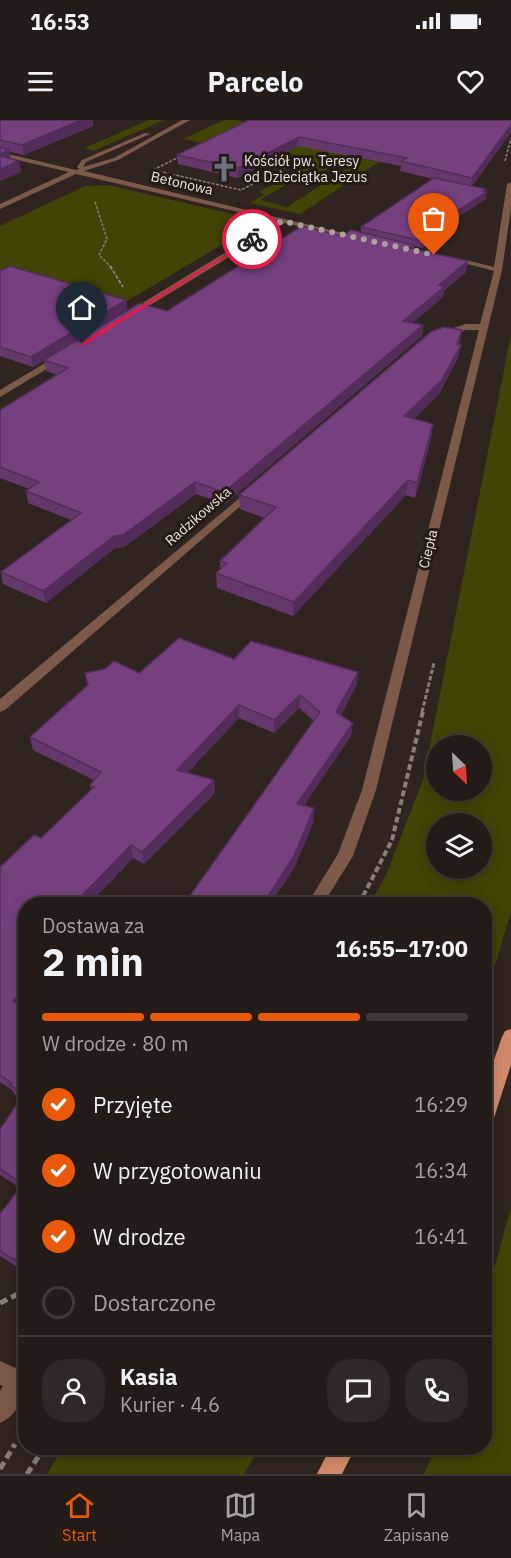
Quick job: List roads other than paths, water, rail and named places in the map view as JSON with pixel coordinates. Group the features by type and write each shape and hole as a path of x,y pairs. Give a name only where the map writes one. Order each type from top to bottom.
{"main road":[{"path":"492,1094 511,1037"},
{"path":"329,1474 339,1455"}],"street":[{"path":"75,172 84,161 138,137 186,120"},
{"path":"0,207 75,172 116,159 186,120"},
{"name":"Betonowa","path":"0,154 373,242"},
{"name":"Ciepła","path":"319,897 345,856 369,790 498,270 511,184"},
{"path":"123,319 282,221"},
{"path":"441,257 498,270"},
{"path":"426,340 448,330 483,327"},
{"path":"0,394 72,350"},
{"name":"Radzikowska","path":"0,707 263,480"},
{"path":"0,1411 14,1376"}],"place":[{"name":"Kościół pw. Teresy od Dzieciątka Jezus","path":"224,169"}]}
